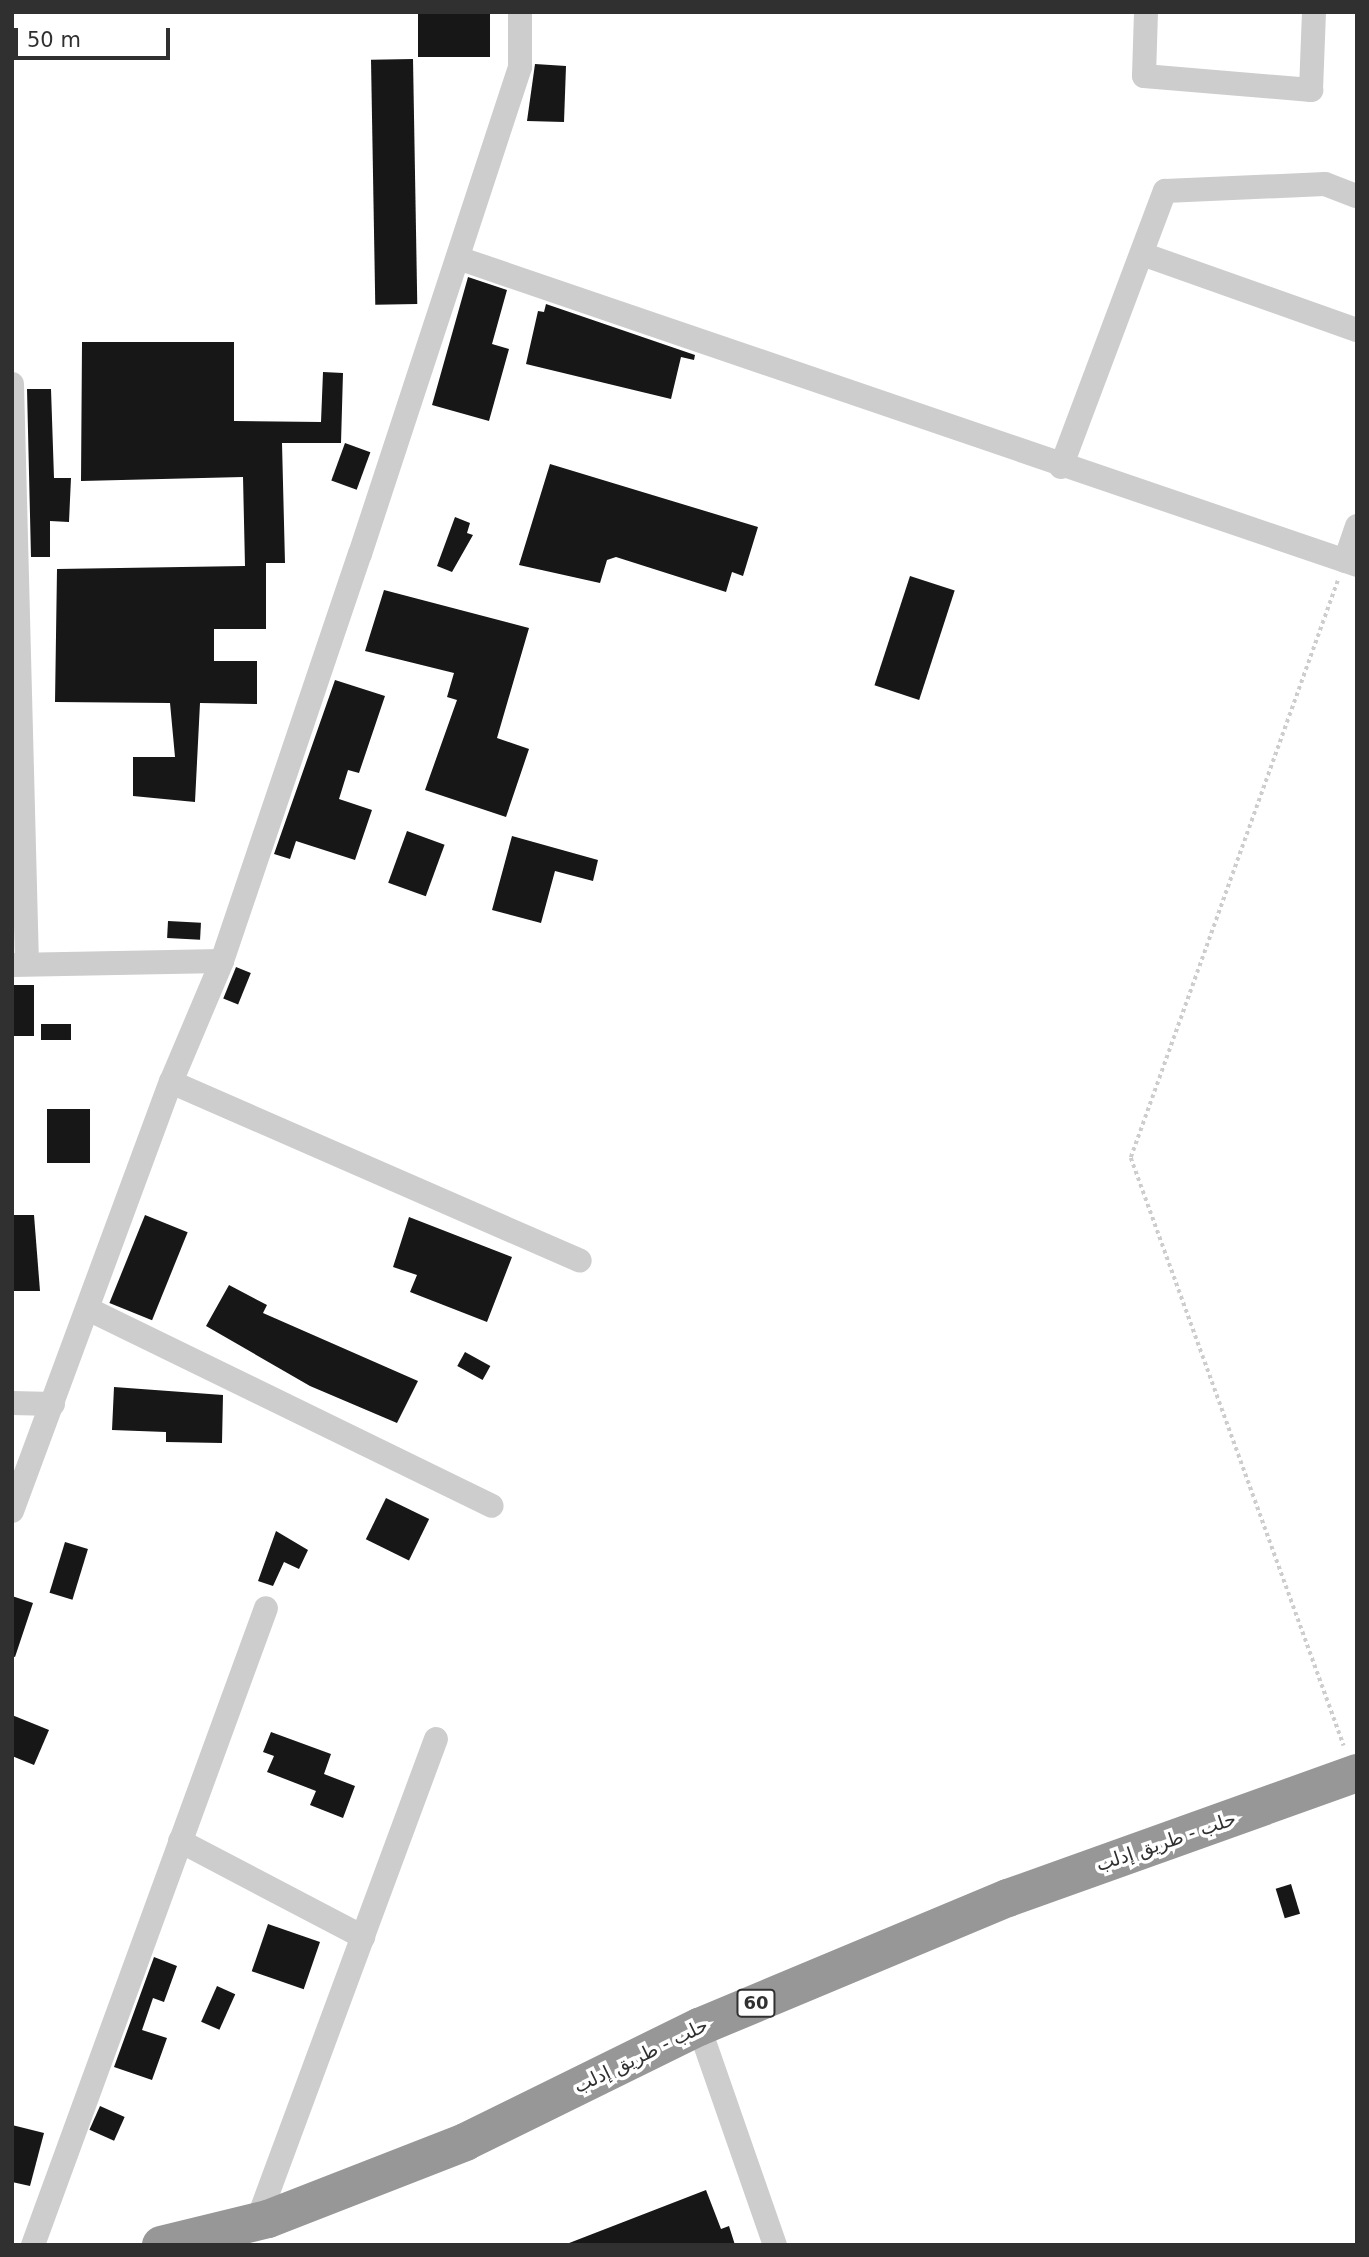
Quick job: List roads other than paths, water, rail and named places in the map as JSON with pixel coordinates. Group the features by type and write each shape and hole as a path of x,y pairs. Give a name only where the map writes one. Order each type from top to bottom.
{"highway":[{"name":"حلب - طريق إدلب","path":"161,2245 257,2222 465,2141 699,2027 1008,1898 1356,1774"}],"street":[{"path":"12,1511 171,1082 222,961 520,67 520,12"},
{"path":"1146,12 1144,76 1311,90 1314,12"},
{"path":"1061,467 1165,191 1325,184 1357,196"},
{"path":"1142,254 1357,330"},
{"path":"458,258 1061,467 1351,563 1357,526"},
{"path":"12,384 19,965 222,961"},
{"path":"171,1082 580,1261"},
{"path":"88,1309 492,1506"},
{"path":"12,1403 53,1404"},
{"path":"33,2245 266,1608"},
{"path":"257,2222 436,1739"},
{"path":"180,1842 363,1937"},
{"path":"699,2027 775,2245"}]}
